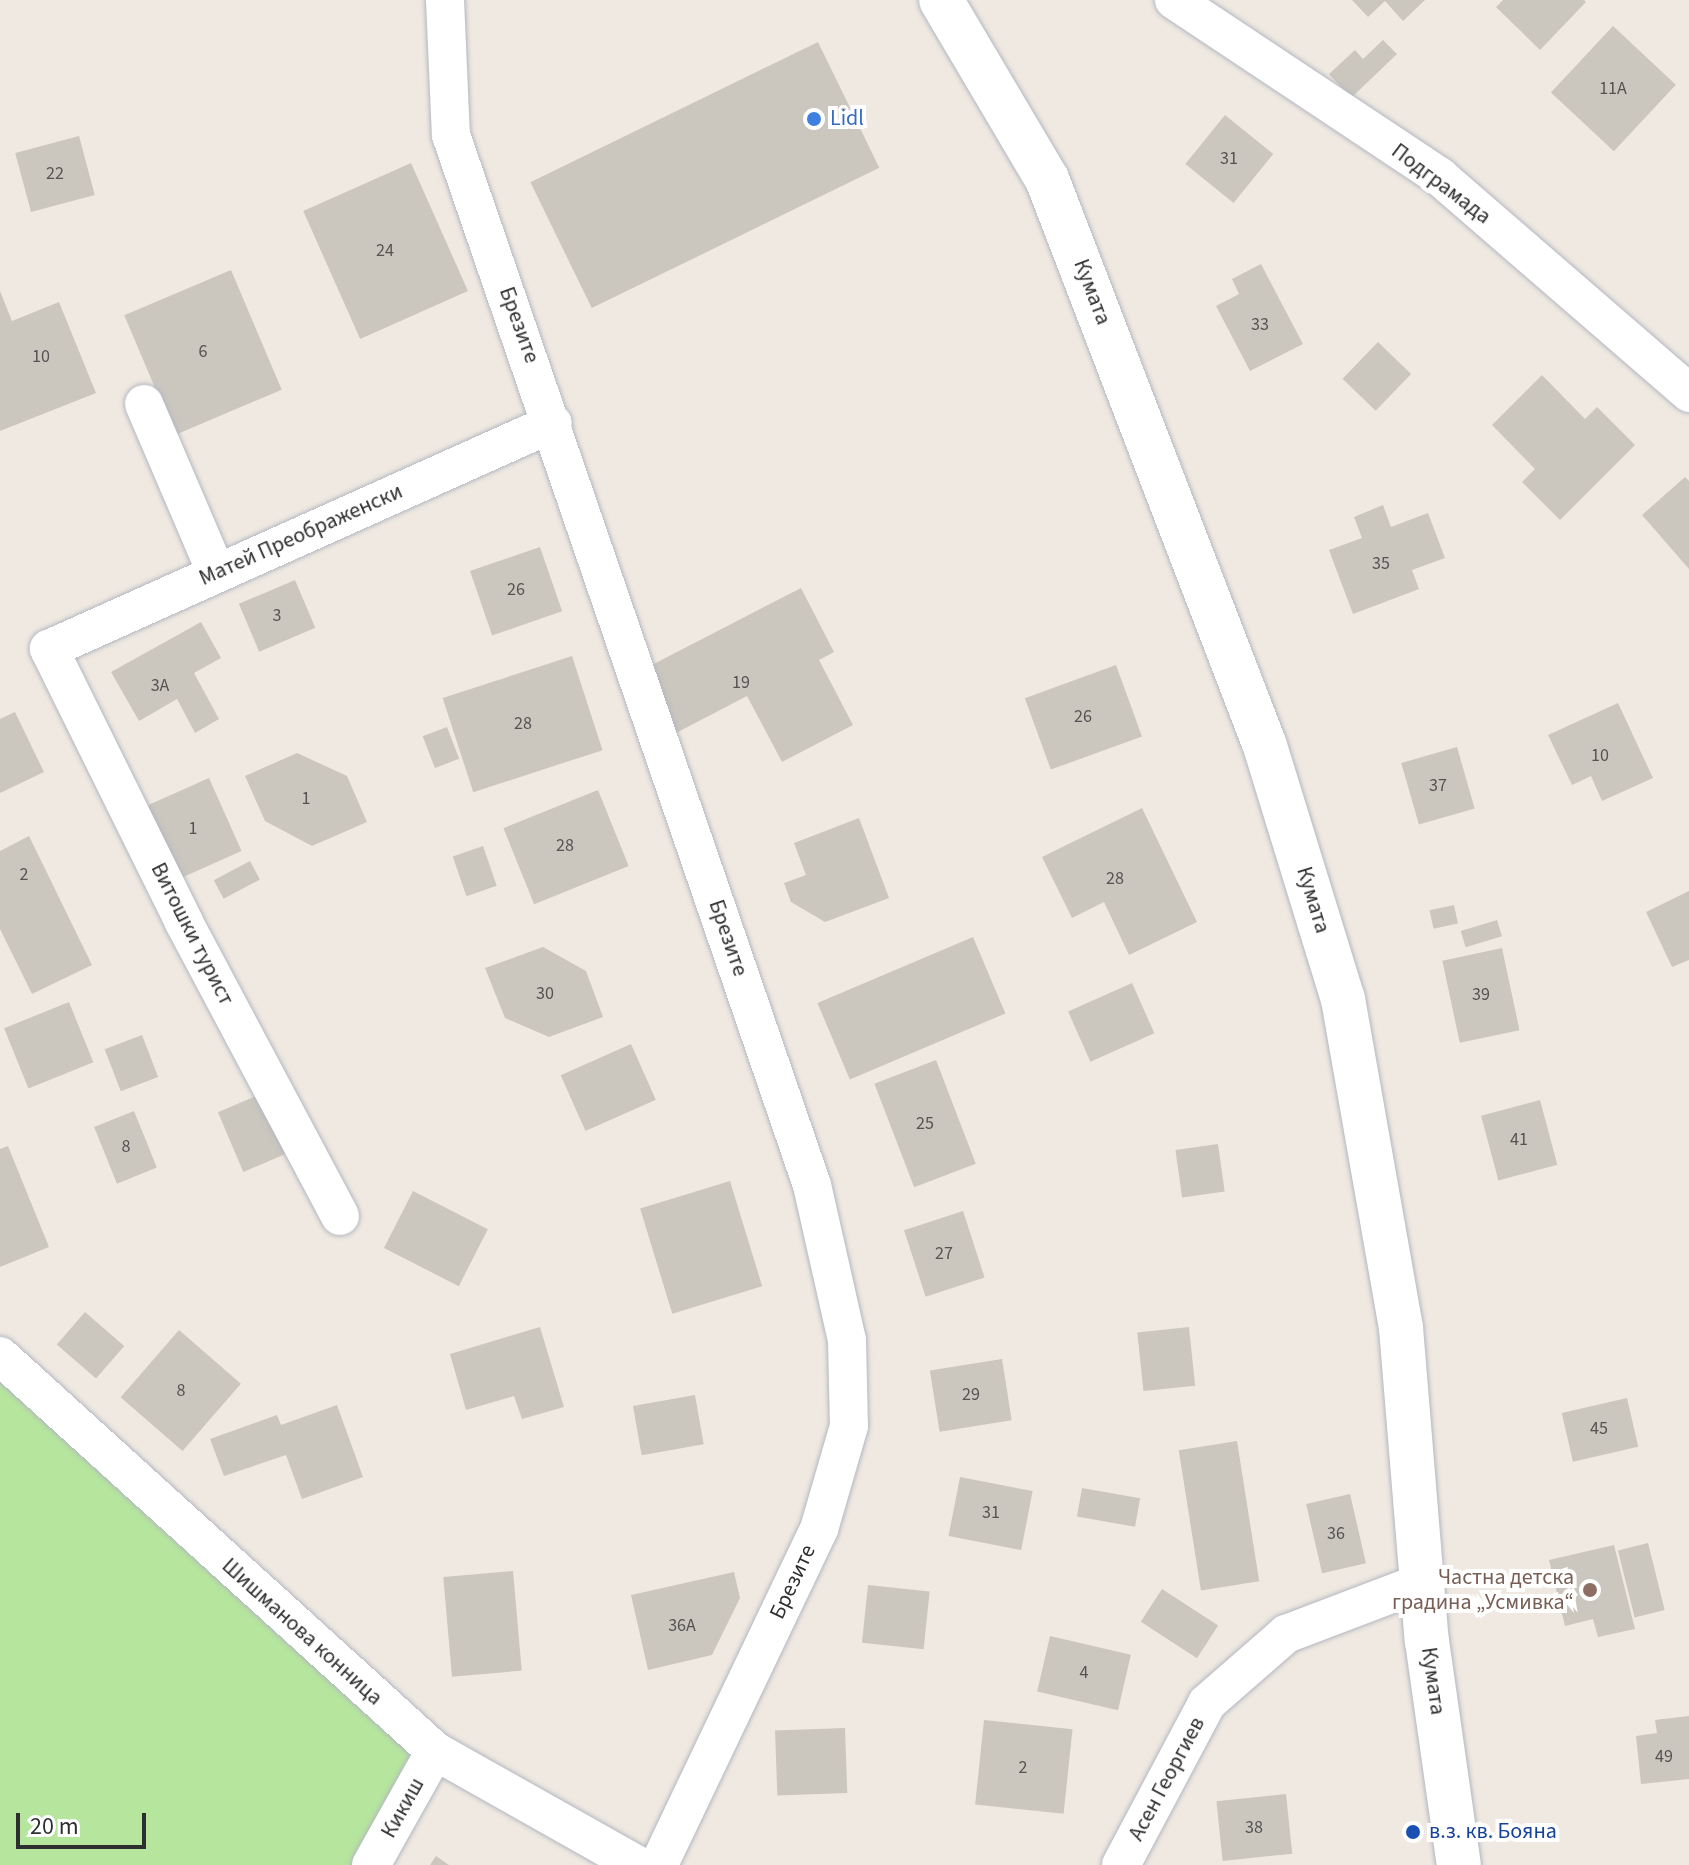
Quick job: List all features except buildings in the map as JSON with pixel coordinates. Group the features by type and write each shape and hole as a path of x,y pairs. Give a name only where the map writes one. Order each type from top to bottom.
{"main road":[{"name":"Кумата","path":"941,0 1047,179 1265,746 1343,999 1401,1328 1423,1582 1459,1865"}],"street":[{"name":"Брезите","path":"445,0 451,135 553,423 812,1185 847,1340 849,1426 819,1529 659,1865"},
{"name":"Подграмада","path":"1174,0 1440,177 1689,393"},
{"path":"144,404 216,572"},
{"name":"Матей Преображенски","path":"49,649 553,423"},
{"name":"Витошки турист","path":"49,649 184,922 340,1216"},
{"name":"Шишманова конница","path":"0,1356 435,1751 637,1865"},
{"name":"Асен Георгиев","path":"1121,1865 1207,1703 1286,1634 1423,1582"},
{"name":"Кикиш","path":"371,1865 435,1751"}],"green space":[{"path":"0,1356 435,1751 366,1865 0,1865"}],"place":[{"name":"Lidl","path":"814,119"},
{"name":"Частна детска градина „Усмивка“","path":"1590,1590"},
{"name":"в.з. кв. Бояна","path":"1413,1832"}]}
